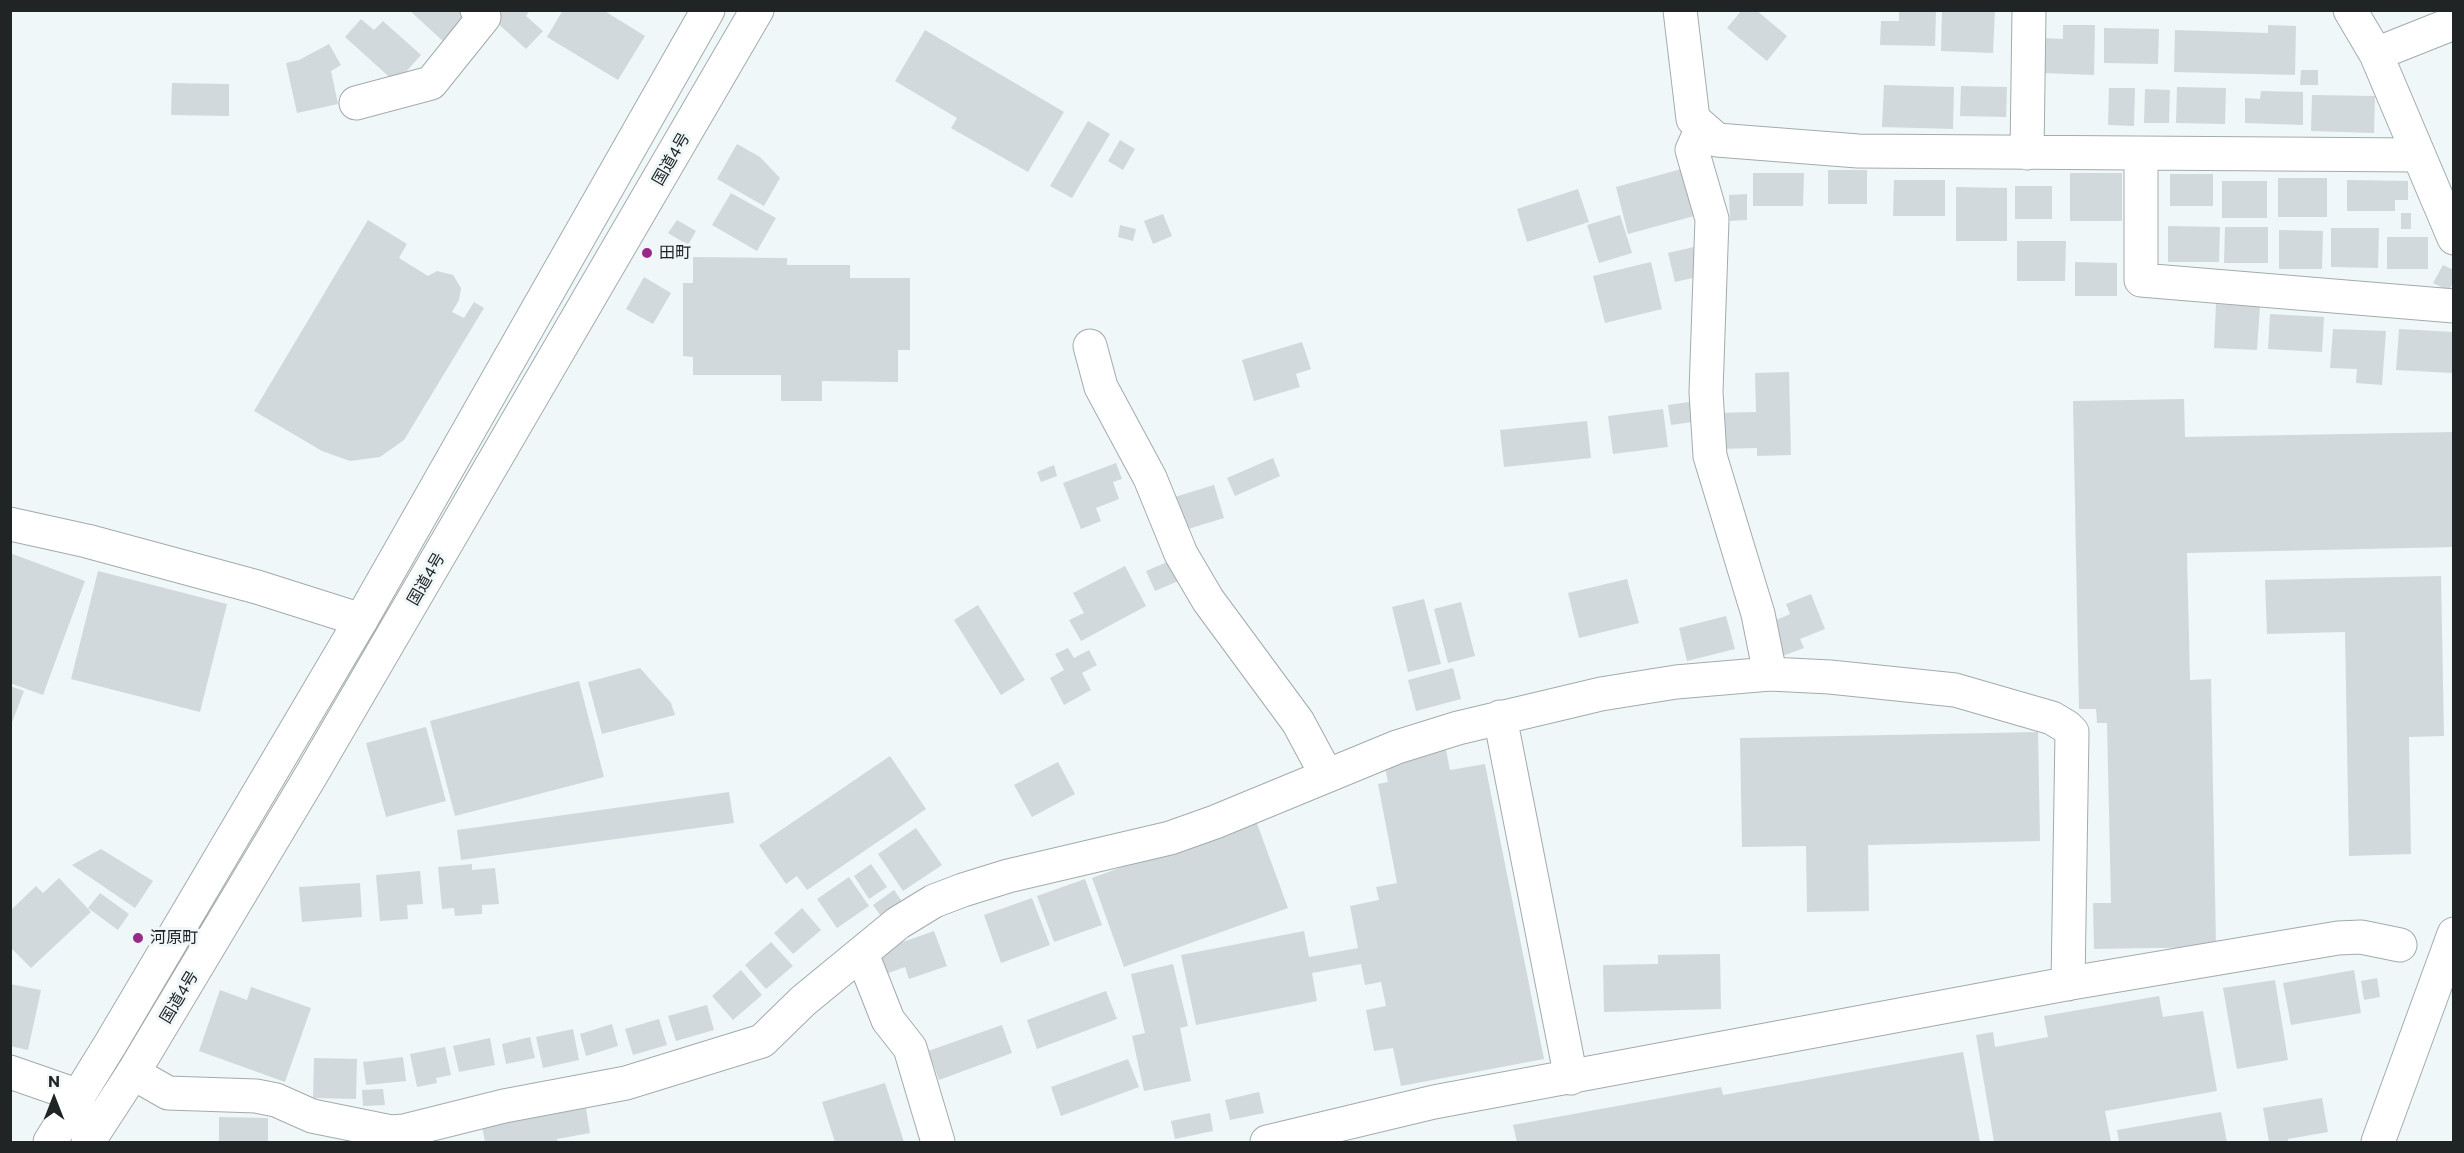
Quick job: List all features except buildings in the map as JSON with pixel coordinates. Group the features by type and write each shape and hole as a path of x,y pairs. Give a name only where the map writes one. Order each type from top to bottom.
{"main road":[{"path":"356,103 431,83 484,17 477,10"},
{"path":"50,1143 361,620 708,10"},
{"name":"国道4号","path":"88,1143 133,1073 313,772 757,10"},
{"path":"1680,10 1693,119 1717,140 1858,151 2417,155"},
{"path":"2027,153 2029,10"},
{"path":"2350,10 2376,54 2454,238"},
{"path":"2376,54 2454,22"},
{"path":"1702,128 1692,150 1712,219 1706,392 1710,456 1758,615 1770,674"},
{"path":"2140,154 2141,280 2454,306"},
{"path":"1090,346 1101,387 1150,478 1181,554 1208,600 1298,722 1327,776"},
{"path":"10,524 87,541 257,587 361,620"},
{"path":"133,1073 168,1093 256,1096 276,1100 312,1116 391,1132 404,1131 504,1106 626,1083 762,1041 803,1001 898,923 934,902 1008,876 1170,838 1397,747 1500,717 1601,694 1676,682 1770,674 1841,678 1954,690 2052,718 2072,732 2068,984"},
{"path":"1500,717 1571,1078"},
{"path":"2378,1143 2454,934"},
{"path":"1268,1143 1434,1102 2068,984 2338,938 2361,937 2400,945"},
{"path":"862,954 888,1020 910,1048 938,1143"},
{"path":"10,1072 79,1096"}],"place":[{"name":"田町","path":"647,253"},
{"name":"河原町","path":"138,938"}]}
